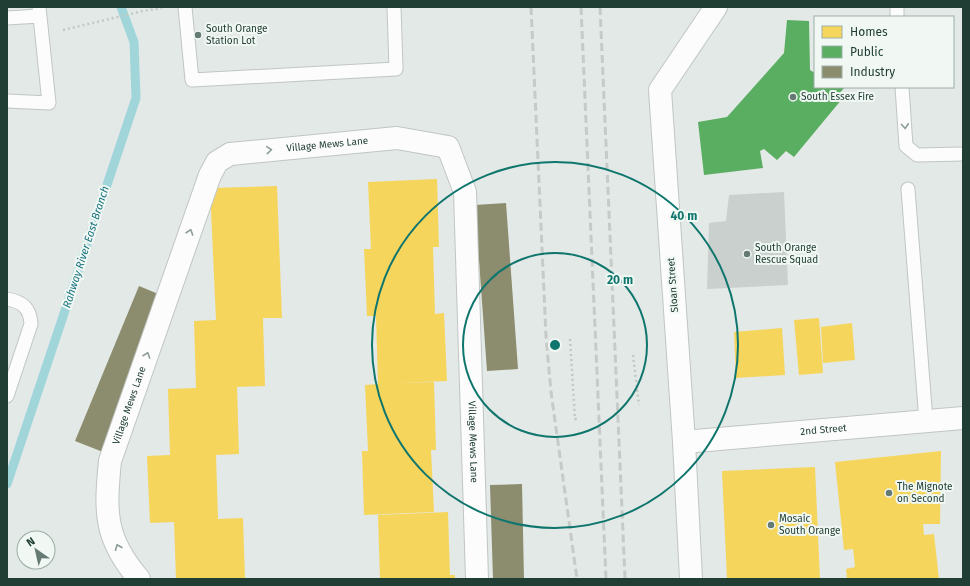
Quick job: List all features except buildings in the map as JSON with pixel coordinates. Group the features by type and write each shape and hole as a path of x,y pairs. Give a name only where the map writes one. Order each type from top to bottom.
{"street":[{"name":"Sloan Street","path":"691,579 684,442 660,90 716,7"},
{"name":"Village Mews Lane","path":"140,579 120,554 111,532 106,502 110,461 210,175 218,162 230,154 397,138 448,147 465,192 477,579"},
{"name":"2nd Street","path":"684,442 963,418"}],"lane":[{"path":"186,7 192,80 396,69 394,7"},
{"path":"7,18 40,12 50,102 7,101"},
{"path":"902,88 906,146 917,156 963,154"},
{"path":"908,189 926,421"},
{"path":"7,299 23,304 31,314 31,324 8,390"}],"path":[{"path":"42,35 143,11 165,8"},
{"path":"570,339 575,418 578,418"},
{"path":"633,355 639,404"}],"waterway":[{"name":"Rahway River East Branch","path":"7,484 136,98 134,42 121,7"}],"railway":[{"path":"531,7 546,336 551,392 577,579"},
{"path":"581,7 606,579"},
{"path":"600,7 625,579"}],"place":[{"name":"South Orange Station Lot","path":"198,35"},
{"name":"South Essex Fire","path":"793,97"},
{"name":"South Orange Rescue Squad","path":"747,254"},
{"name":"The Mignote on Second","path":"889,493"},
{"name":"Mosaic South Orange","path":"771,525"}]}
